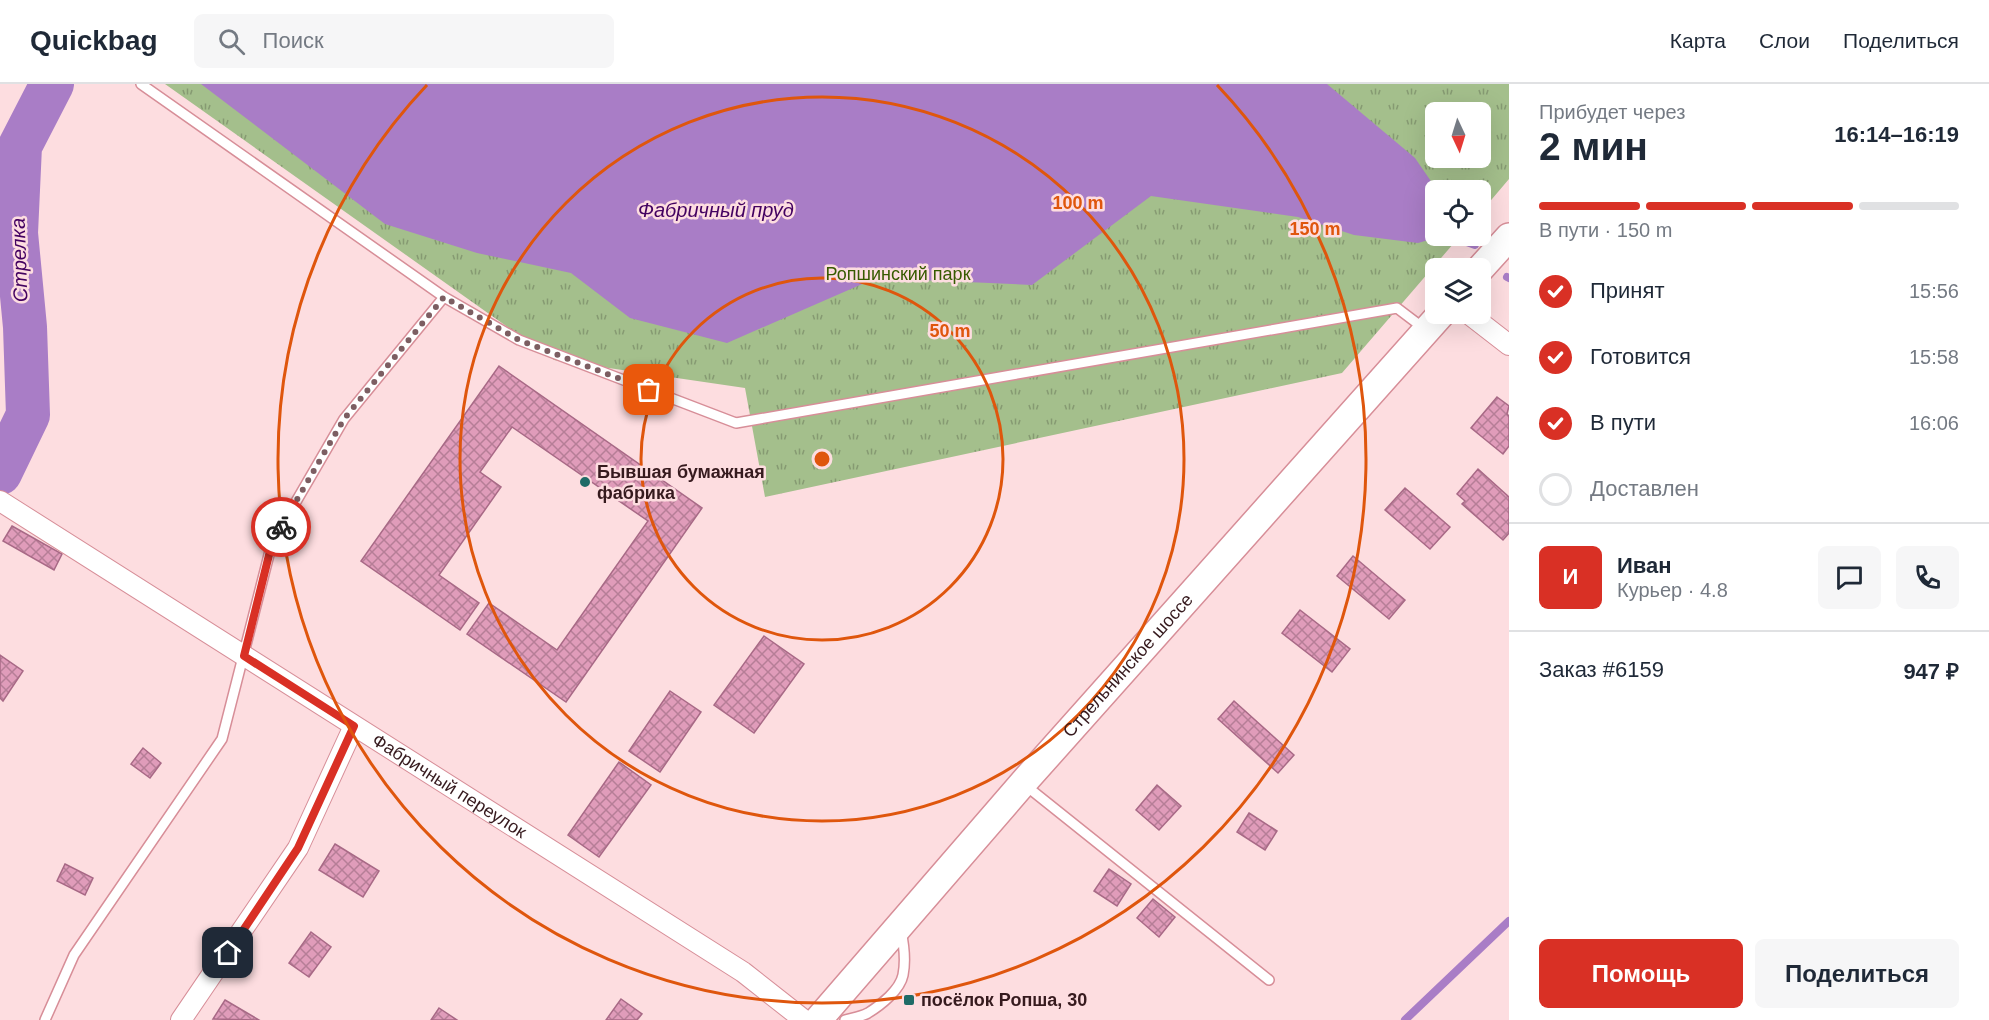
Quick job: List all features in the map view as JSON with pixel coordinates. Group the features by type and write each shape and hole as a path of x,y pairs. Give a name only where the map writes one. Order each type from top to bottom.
{"main road":[{"path":"1490,258 1509,237"},
{"name":"Стрельнинское шоссе","path":"818,1020 1023,783 1432,324"}],"street":[{"path":"1482,324 1509,345"},
{"name":"Фабричный переулок","path":"8,506 743,972 804,1020"},
{"path":"181,1020 298,848 354,726"}],"lane":[{"path":"141,84 444,297 519,340 736,423 1397,308 1425,319"},
{"path":"45,1020 74,955 222,740 272,543 344,419 444,297"},
{"path":"1023,783 1269,980"},
{"path":"845,1020 866,1014 881,1003 893,992 903,977 904,950 900,924"}],"green space":[{"name":"Ропшинский парк","path":"165,84 1509,84 1509,179 1491,200 1491,180 1425,180 1425,246 1451,246 1441,258 1425,258 1425,277 1342,373 765,497 745,388 554,360"}],"water":[{"name":"Фабричный пруд","path":"201,84 1327,84 1415,158 1430,180 1425,180 1425,241 1418,243 1354,235 1298,217 1151,196 1032,285 876,278 727,343 630,318 571,273 477,253 385,224"}],"building":[{"path":"499,366 702,508 566,702 467,634 489,603 557,650 648,521 512,427 480,472 501,487 439,575 479,603 460,630 361,561"},
{"path":"1497,397 1509,406 1507,414 1509,416 1509,446 1503,454 1471,428"},
{"path":"1478,469 1509,497 1509,533 1503,540 1462,504 1465,501 1457,494"},
{"path":"1405,488 1450,527 1430,549 1385,510"},
{"path":"12,526 62,554 54,570 3,541"},
{"path":"1353,556 1405,600 1389,619 1337,576"},
{"path":"1300,610 1350,649 1332,672 1282,633"},
{"path":"764,636 804,664 754,733 714,705"},
{"path":"0,655 23,671 3,701 0,698"},
{"path":"670,691 701,712 660,772 629,751"},
{"path":"1234,701 1294,755 1278,773 1218,719"},
{"path":"143,748 161,763 150,778 131,764"},
{"path":"619,762 651,785 599,857 568,835"},
{"path":"1157,785 1181,806 1159,830 1136,810"},
{"path":"1249,813 1277,831 1265,850 1237,832"},
{"path":"335,844 379,871 363,897 319,870"},
{"path":"65,864 93,878 85,895 57,881"},
{"path":"1109,869 1131,884 1117,906 1094,891"},
{"path":"1153,899 1175,917 1159,937 1137,918"},
{"path":"311,932 331,947 309,977 289,963"},
{"path":"621,999 642,1014 637,1020 606,1020"},
{"path":"225,1000 259,1020 213,1019"},
{"path":"439,1008 457,1020 431,1020"}],"waterway":[{"name":"Стрелка","path":"0,473 28,415 25,327 16,233 20,146 52,84"},
{"path":"1405,1020 1509,921"}],"way so far":[{"path":"281,527 344,419 444,297 519,340 649,390"}],"place":[{"name":"Бывшая бумажная фабрика","path":"585,482"},
{"name":"посёлок Ропша, 30","path":"909,1000"}],"route":[{"path":"228,953 298,848 354,726 244,656 272,543 281,527"}]}
